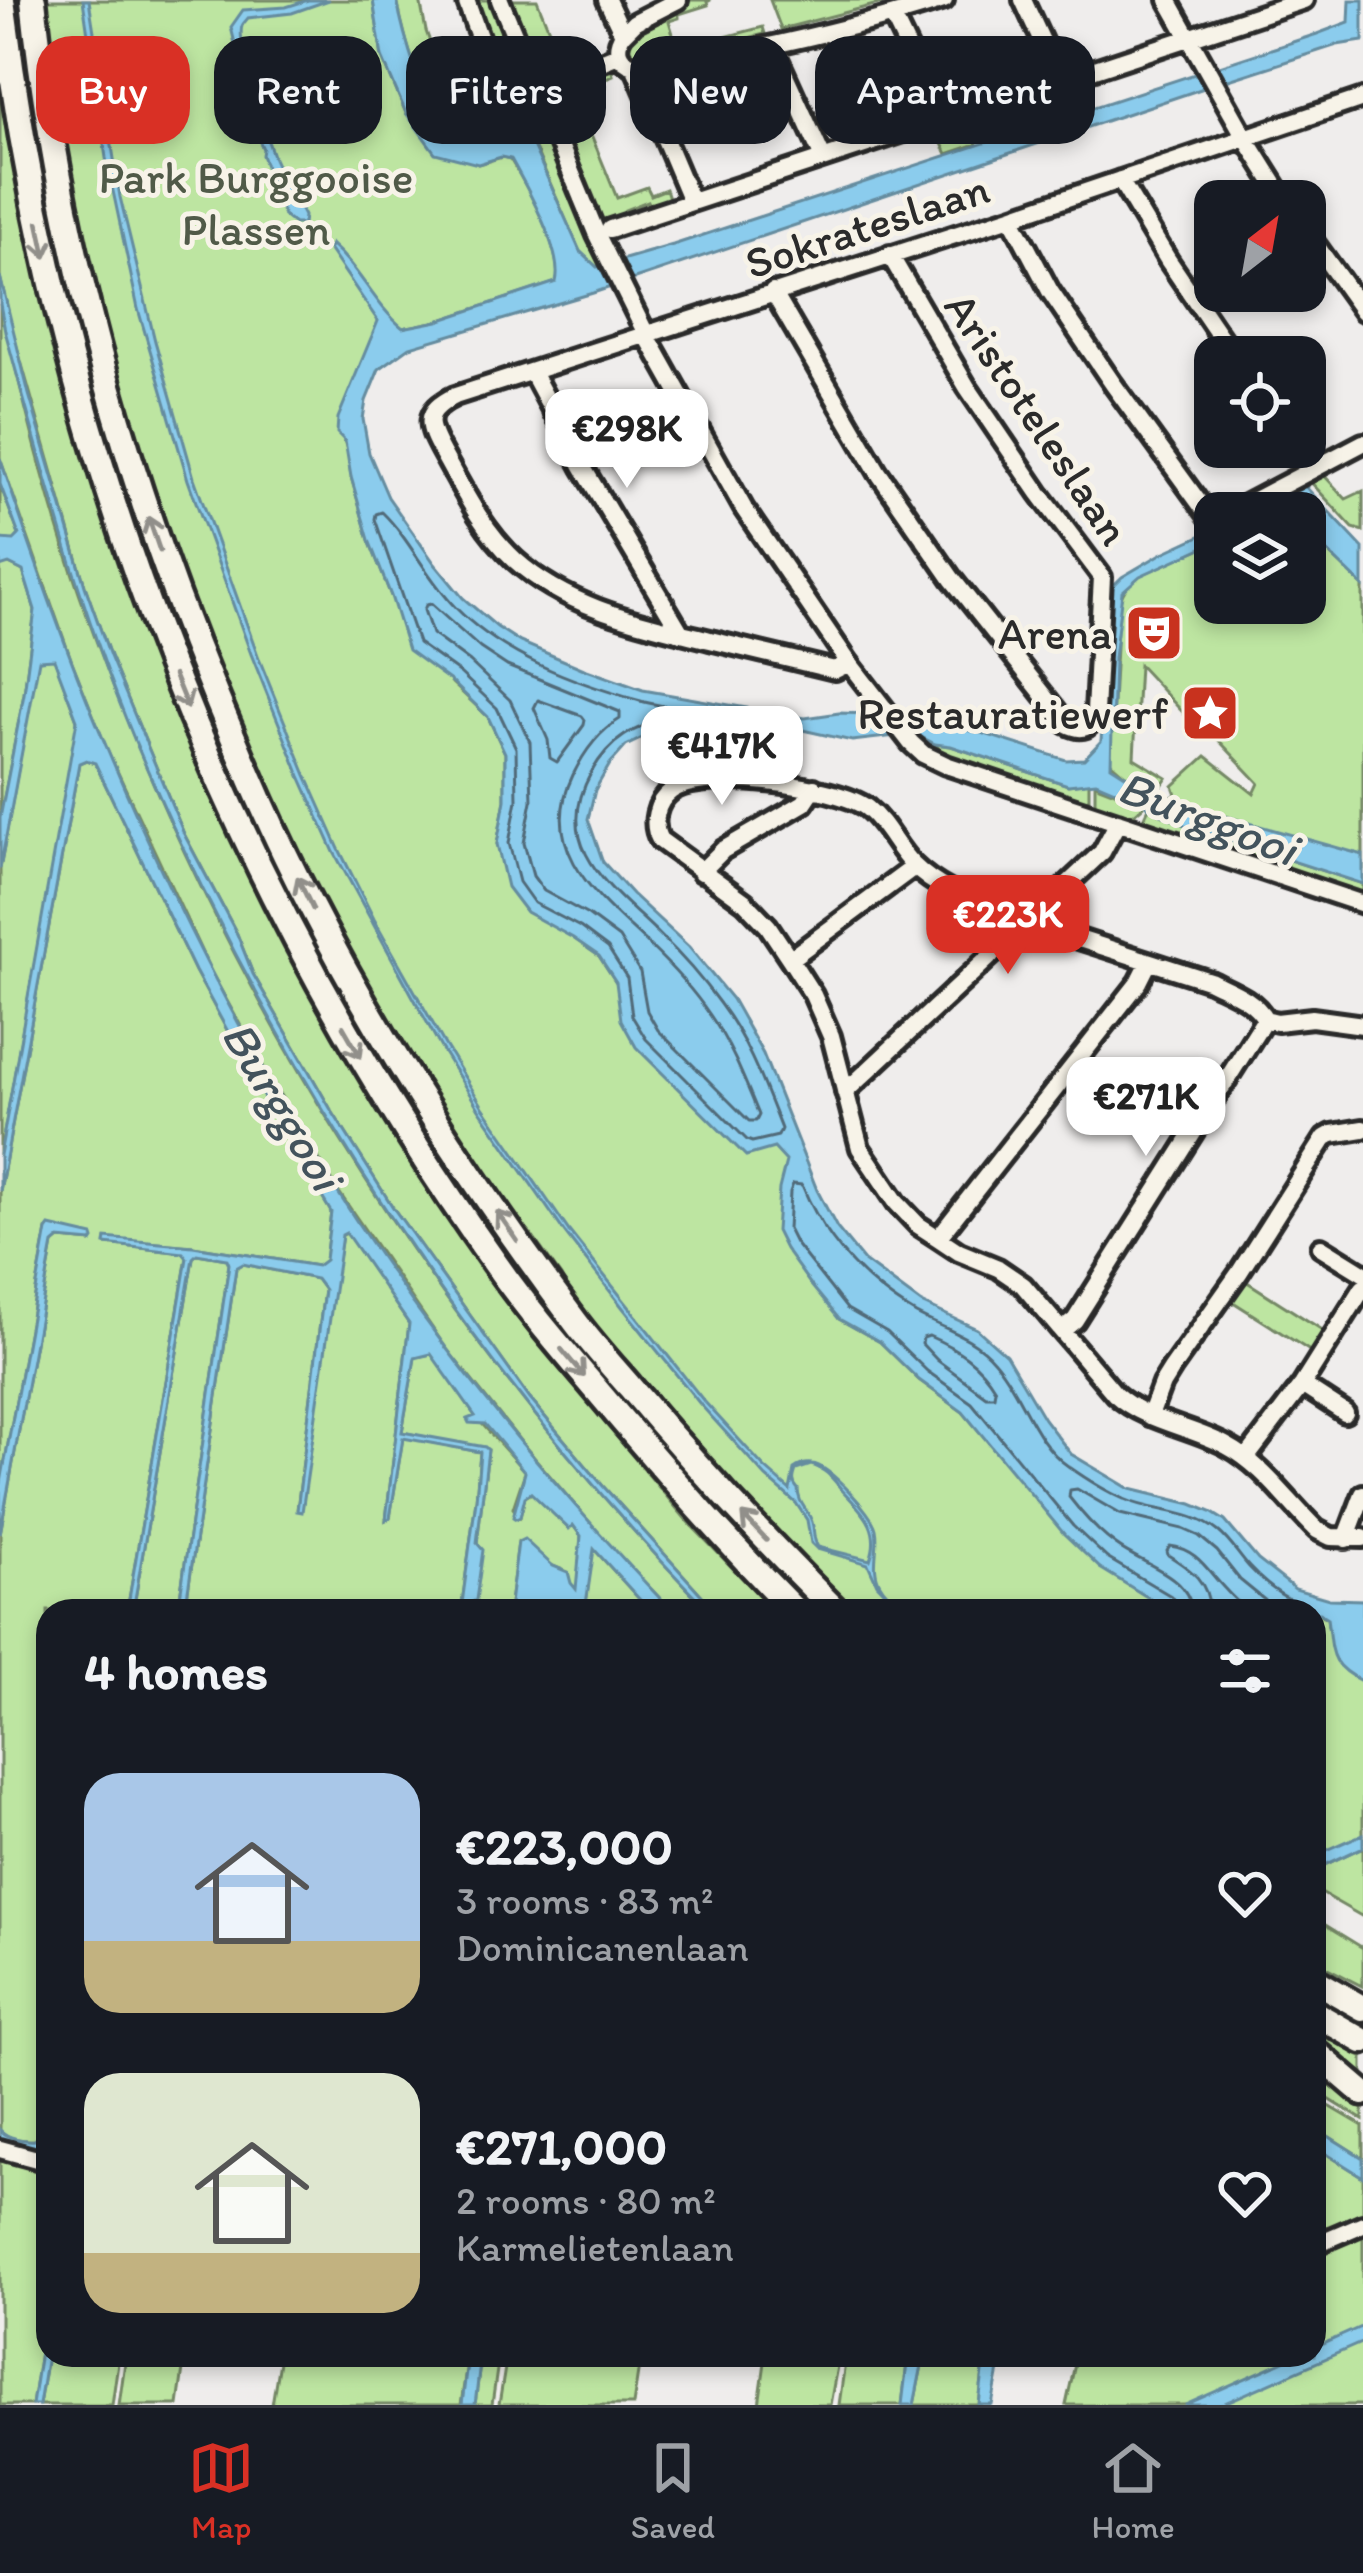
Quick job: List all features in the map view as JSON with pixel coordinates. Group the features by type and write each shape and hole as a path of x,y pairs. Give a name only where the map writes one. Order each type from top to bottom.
{"highway":[{"path":"2,0 44,247 107,488 174,675 255,859 367,1067 496,1266 670,1476 783,1599"},
{"path":"33,0 64,201 135,478 194,644 309,903 442,1129 574,1320 694,1464 824,1599"},
{"path":"1326,1971 1363,1991"},
{"path":"1326,1987 1363,2008"},
{"path":"1326,2020 1363,2041"},
{"path":"1326,2061 1363,2093"}],"street":[{"path":"466,0 479,36"},
{"path":"500,0 514,36"},
{"path":"607,0 623,34"},
{"path":"630,64 618,55 617,43 623,34 635,22 678,0"},
{"path":"791,41 944,0"},
{"path":"1023,0 1040,36"},
{"path":"1168,0 1272,180"},
{"path":"1095,69 1304,0"},
{"path":"892,17 901,36"},
{"path":"606,60 618,55"},
{"path":"791,88 823,158"},
{"name":"Sokrateslaan","path":"681,633 598,610 553,589 514,559 480,520 432,434 430,417 435,406 1363,98"},
{"path":"559,144 647,336 744,509 849,663 911,743 946,765 1363,904"},
{"path":"667,144 691,202"},
{"path":"610,229 866,144"},
{"path":"1120,180 1220,336"},
{"path":"1011,217 1050,291 1194,495"},
{"name":"Aristoteleslaan","path":"772,292 878,472 952,579 1067,724 1087,728 1095,712 1102,577 968,387 890,255"},
{"path":"1326,259 1363,311"},
{"path":"532,372 681,633 836,670 849,663"},
{"path":"1326,462 1363,443"},
{"path":"1269,492 1313,468"},
{"path":"1363,1025 1312,1018 1265,1019 1259,1008 1210,981 1027,922 954,893 914,867 870,810 839,795 741,781 697,783 672,790 654,820 655,831 669,849 745,902 769,926 790,958 831,1036 860,1148 878,1178 918,1225 1023,1286 1128,1406 1246,1457 1317,1530 1331,1537 1354,1538 1363,1494"},
{"path":"701,872 723,850 804,803 814,788"},
{"path":"845,1092 1102,852 1118,822"},
{"path":"790,958 914,867"},
{"path":"938,1238 1139,982 1149,962"},
{"path":"1063,1330 1075,1320 1265,1019"},
{"path":"1150,1415 1172,1368 1324,1138 1363,1130"},
{"path":"1321,1246 1363,1273"},
{"path":"1246,1457 1302,1385 1363,1288"},
{"path":"1302,1385 1345,1413"},
{"path":"0,2149 36,2159"},
{"path":"1326,2240 1363,2224"}],"green space":[{"path":"10,0 25,0 36,77 36,144 54,144 187,644 476,1194 817,1599 796,1599 759,1563 505,1264 373,1063 238,804 160,619 60,286"},
{"name":"Park Burggooise Plassen","path":"43,0 373,0 379,36 214,36 214,144 382,144 382,57 406,113 406,144 450,144 478,164 510,159 549,237 557,282 372,341 343,437 369,540 391,596 452,683 488,717 505,753 505,800 497,844 573,938 599,956 616,982 787,1161 839,1319 880,1342 919,1380 963,1412 1022,1482 1156,1599 834,1599 762,1529 578,1310 561,1276 530,1233 506,1210 402,1048 328,916 249,751 176,567 131,429 88,267 64,144 190,144 190,36 48,36"},
{"path":"397,0 420,0 428,36 405,34"},
{"path":"477,0 495,0 508,36 491,36"},
{"path":"510,0 537,0 552,36 524,36"},
{"path":"691,0 711,0 669,21 674,36 631,36 634,29"},
{"path":"770,0 894,0 781,29"},
{"path":"763,27 765,34 756,36 728,36"},
{"path":"0,59 97,489 161,670 228,828 327,1018 485,1274 688,1522 762,1599 705,1599 603,1486 530,1399 394,1209 330,1108 253,974 184,834 110,656 85,586 0,276"},
{"path":"528,144 550,144 602,266 580,252 535,148"},
{"path":"567,144 595,144 617,198 647,187 651,195 666,189 670,201 652,210 648,201 625,210 627,219 604,228"},
{"path":"942,144 977,144 947,154"},
{"path":"0,304 46,486 79,593 132,734 194,872 263,1006 338,1136 421,1263 511,1384 607,1500 698,1599 661,1599 611,1547 446,1348 339,1192 211,972 106,747 0,458"},
{"path":"1319,470 1346,499 1363,491 1363,531 1353,528 1326,499 1326,492 1320,492 1306,477"},
{"path":"0,484 19,535 14,541 0,539"},
{"path":"1326,550 1363,586 1363,868 1253,825 1163,797 1176,794 1173,786 1206,756 1254,794 1259,783 1210,731 1204,735 1139,665 1134,758 1167,778 1158,791 1110,762 1118,608 1123,593 1139,576 1194,551 1194,624 1326,624"},
{"path":"0,567 23,571 35,610 0,818"},
{"path":"54,658 77,727 0,1155 0,869 38,660"},
{"path":"935,744 1068,785 1089,782 1089,798 1085,802 945,756"},
{"path":"79,763 95,763 195,971 331,1212 325,1261 317,1266 193,1246 106,1239 106,1244 187,1257 129,1599 36,1599 36,2139 26,2140 0,2130 0,1534 53,1244 59,1239 92,1242 47,1230 0,1488 0,1191"},
{"path":"1095,782 1146,804 1127,820 1095,809"},
{"path":"1149,808 1191,828 1363,884 1363,900 1249,860 1250,856 1141,825"},
{"path":"347,1233 409,1324 386,1520 403,1437 480,1452 463,1599 187,1599 236,1268 243,1264 316,1279 324,1290 297,1510 342,1235"},
{"path":"197,1254 227,1259 229,1264 180,1599 135,1599"},
{"path":"1241,1278 1327,1333 1313,1353 1227,1298"},
{"path":"432,1354 476,1417 525,1472 513,1508 520,1517 525,1497 532,1493 581,1536 577,1591 568,1572 518,1542 511,1599 470,1599 488,1450 402,1432 415,1357"},
{"path":"593,1548 639,1599 587,1599"},
{"path":"1326,1618 1363,1677 1363,1842 1326,1860"},
{"path":"1363,1847 1363,1917 1326,1896 1326,1864"},
{"path":"1326,1925 1363,1948 1363,1986 1326,1967"},
{"path":"1326,2037 1363,2058 1363,2086 1326,2054"},
{"path":"1326,2069 1363,2097 1363,2120 1326,2097"},
{"path":"1326,2104 1363,2126 1363,2158 1326,2135"},
{"path":"1326,2154 1363,2177 1363,2212 1326,2229"},
{"path":"0,2156 36,2171 38,2367 32,2405 0,2405"},
{"path":"1363,2229 1363,2405 1066,2405 1074,2367 1326,2367 1326,2246"},
{"path":"45,2367 117,2367 112,2405 39,2405"},
{"path":"124,2367 183,2367 178,2405 119,2405"},
{"path":"278,2367 466,2367 461,2405 272,2405"},
{"path":"480,2367 497,2367 492,2405 475,2405"},
{"path":"505,2367 639,2367 633,2405 499,2405"},
{"path":"764,2367 837,2367 830,2405 759,2405"},
{"path":"844,2367 907,2367 902,2405 839,2405"},
{"path":"922,2367 984,2367 979,2405 914,2405"}],"water":[{"path":"83,0 89,0 95,36 88,36"},
{"path":"329,0 292,13 248,18 241,36 233,36 231,27 243,10"},
{"path":"373,0 397,0 406,38 406,113 382,57"},
{"path":"1350,0 1363,0 1363,41 1095,125 1095,107 1349,22"},
{"path":"104,144 112,144 155,341 194,478 306,775 374,919 483,1107 569,1231 703,1400 764,1467 790,1490 794,1469 807,1464 819,1466 839,1481 858,1502 876,1529 876,1570 892,1599 891,1599 877,1584 868,1564 817,1549 811,1543 807,1520 796,1503 700,1404 565,1233 479,1109 334,852 251,654 188,480 138,309","holes":["811,1465 832,1478 872,1529 870,1560 818,1547 815,1541 795,1485 796,1470"]},
{"path":"261,144 269,144 304,216 303,224 284,216"},
{"name":"Burggooi","path":"428,144 532,144 580,251 597,267 981,144 1037,144 593,293 410,347 379,369 366,401 363,419 369,453 388,497 435,564 463,598 520,642 643,690 805,718 839,713 903,715 1066,760 1084,759 1101,741 1111,588 1122,577 1194,539 1194,552 1140,576 1122,592 1114,658 1111,766 1156,786 1169,802 1187,802 1363,855 1363,884 1191,828 1096,782 1068,785 923,738 852,741 762,721 677,728 626,746 595,790 588,819 603,862 689,947 732,999 763,1054 817,1190 837,1228 864,1261 921,1303 977,1329 1006,1355 1071,1454 1130,1489 1211,1512 1225,1521 1258,1560 1295,1589 1329,1599 1363,1600 1363,1682 1338,1664 1331,1650 1326,1599 1150,1599 1100,1568 1064,1534 963,1412 919,1380 880,1342 839,1319 776,1231 786,1161 774,1148 746,1156 636,1047 621,1020 616,982 599,956 526,912 507,887 497,844 505,800 505,753 488,717 452,682 408,650 369,540 345,441 337,433 338,418 378,321 329,249 331,244 403,328 556,282 554,254 542,220 511,159 478,164 435,153"},
{"path":"0,276 29,394 110,656 184,834 253,974 394,1209 530,1399 705,1599 698,1599 622,1517 461,1318 320,1104 256,992 122,710 67,549 0,304"},
{"name":"Burggooi","path":"0,458 78,676 141,827 217,983 302,1134 396,1279 473,1383 661,1599 639,1599 594,1549 587,1599 511,1599 518,1542 524,1539 553,1566 568,1572 576,1589 581,1536 531,1493 525,1497 520,1517 513,1517 525,1472 485,1424 469,1423 467,1419 475,1416 431,1354 415,1358 402,1432 488,1450 476,1599 463,1599 480,1452 403,1438 386,1520 409,1324 346,1233 342,1235 302,1512 297,1511 324,1290 316,1279 243,1264 236,1268 187,1599 180,1599 229,1264 227,1259 197,1254 193,1258 135,1599 129,1599 187,1258 183,1253 105,1244 106,1238 317,1266 325,1260 331,1212 195,971 95,763 86,760 79,763 0,1191 0,1155 77,720 54,659 39,660 0,869 0,818 35,610 23,571 9,564 0,567 0,539 14,540 19,535 0,484"},
{"path":"1303,484 1310,492 1288,492"},
{"path":"1326,509 1363,548 1363,586 1326,550"},
{"path":"50,1226 94,1239 59,1239 53,1244 0,1534 0,1488"},
{"path":"1363,1834 1363,1847 1326,1864 1326,1851"},
{"path":"0,2130 16,2138 35,2140 36,2152 0,2142"},
{"path":"1326,2135 1363,2158 1363,2177 1326,2154"},
{"path":"1363,2326 1363,2342 1326,2358 1326,2343"},
{"path":"38,2367 45,2367 39,2405 32,2405"},
{"path":"467,2367 480,2367 475,2405 462,2405"},
{"path":"907,2367 922,2367 914,2405 902,2405"},
{"path":"984,2367 1000,2367 992,2405 979,2405"},
{"path":"1271,2367 1306,2367 1220,2405 1185,2405"}],"place":[{"name":"Arena","path":"1154,633"},
{"name":"Restauratiewerf","path":"1210,713"}]}
